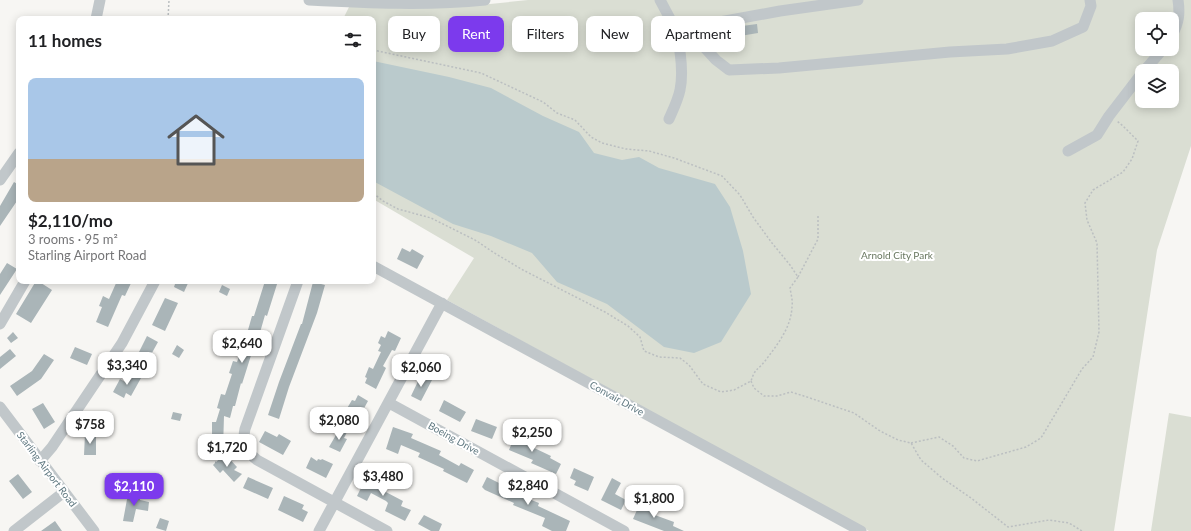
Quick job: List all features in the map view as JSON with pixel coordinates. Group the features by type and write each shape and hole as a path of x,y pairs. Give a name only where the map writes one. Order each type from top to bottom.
{"street":[{"path":"97,16 100,0"},
{"path":"309,0 422,3 485,0"},
{"path":"660,0 669,16"},
{"path":"740,16 779,6 858,0"},
{"path":"709,52 729,70 779,68 950,52 1007,49 1052,41 1083,27 1090,6 1090,0"},
{"path":"1178,0 1180,12 1179,16"},
{"path":"669,119 680,89 680,52"},
{"path":"1150,64 1157,56"},
{"path":"1068,151 1097,135 1109,116 1135,82"},
{"path":"0,180 16,157"},
{"name":"Convair Drive","path":"376,268 861,531"},
{"path":"0,324 23,284"},
{"path":"40,461 52,447 114,354 153,284"},
{"path":"297,284 246,424 244,439 250,453 258,460 387,531"},
{"path":"319,531 442,303"},
{"name":"Boeing Drive","path":"389,403 624,531"},
{"name":"Starling Airport Road","path":"0,407 94,531"},
{"path":"14,531 64,492"}],"path":[{"path":"168,16 169,0"},
{"path":"376,51 481,73 543,102 557,113 575,120 591,137 602,143 626,149 650,151 674,158 722,176 740,195 753,217 798,277"},
{"path":"818,214 818,239 798,277 790,288 792,306 788,328 762,365 754,371 751,380 754,388 764,396 777,396 791,392 854,413 880,431 898,440 911,443 939,437 953,446 964,458 977,461 1026,447 1041,438 1082,369 1093,358 1099,332 1097,244 1087,220 1085,203 1093,190 1123,172 1132,159 1138,141 1123,126 1109,116"},
{"path":"376,195 398,210 432,218 475,240 523,270 605,312 628,326 640,337 644,351 659,357 680,358 689,365 703,384 721,392 734,390 751,380"},
{"path":"911,443 921,460 942,478 971,498 1008,527 1049,520 1069,523 1082,531"}],"green space":[{"name":"Arnold City Park","path":"528,0 1191,0 1191,146 1157,250 1114,531 869,531 447,300 474,258 376,201 376,16 344,16 349,7 480,5"},
{"path":"1169,413 1191,417 1191,531 1151,531"}],"shaded area":[{"path":"376,62 449,77 491,88 543,116 579,132 594,153 622,160 639,157 659,168 715,184 730,207 743,251 751,294 721,342 694,353 664,347 607,304 557,282 532,253 491,236 453,224 376,183"}],"building":[{"path":"757,24 758,33 745,35 745,26"},
{"path":"14,182 16,183 16,202 0,226 0,206"},
{"path":"402,248 410,252 412,249 424,256 417,269 397,259"},
{"path":"7,263 16,268 0,295 0,274"},
{"path":"34,284 43,284 52,290 31,323 16,314"},
{"path":"116,284 131,284 125,296 122,295 108,327 96,322 102,307 99,306 103,296 109,299"},
{"path":"175,284 188,284 184,292 174,287"},
{"path":"264,284 277,284 267,316 265,315 255,350 253,349 242,384 241,383 235,406 233,406 230,418 224,416 223,449 212,449 212,422 216,422 220,409 217,408 221,394 225,395 232,374 229,373 233,361 237,362 242,351 252,316 254,316"},
{"path":"312,284 325,285 317,313 289,387 279,419 268,415 279,382 302,324"},
{"path":"222,285 230,289 227,296 219,292"},
{"path":"165,298 178,303 165,331 152,325"},
{"path":"388,331 401,338 395,351 392,350 383,366 386,368 376,389 365,383 367,378 365,377 369,367 373,369 381,352 378,351 381,345 378,343 381,336 385,338"},
{"path":"13,332 18,338 11,343 7,338"},
{"path":"147,336 158,342 148,360 138,354"},
{"path":"177,345 184,350 179,358 172,354"},
{"path":"75,347 92,354 87,365 70,358"},
{"path":"10,349 16,356 0,369 0,357"},
{"path":"44,354 54,360 41,379 17,396 10,386 32,371"},
{"path":"133,373 141,378 131,396 126,393 124,398 113,392 120,379 127,383"},
{"path":"421,375 432,380 421,401 411,396"},
{"path":"358,395 368,401 357,421 347,416 349,412 346,410 352,400 355,401"},
{"path":"444,400 466,412 460,422 439,411"},
{"path":"43,403 55,422 44,429 32,409"},
{"path":"322,411 332,415 327,425 318,420"},
{"path":"173,412 182,414 180,421 171,419"},
{"path":"476,419 497,427 492,439 471,431"},
{"path":"393,427 413,434 411,438 441,451 439,455 459,466 461,463 474,470 467,483 443,471 444,469 418,457 420,453 401,445 398,454 386,449"},
{"path":"340,428 347,432 344,438 347,439 340,452 329,447"},
{"path":"265,431 277,437 279,434 291,441 283,455 259,442"},
{"path":"510,432 522,436 521,439 529,442 528,445 551,456 550,458 561,464 556,474 531,463 533,460 509,450 511,445 505,443"},
{"path":"85,434 96,434 96,455 84,455"},
{"path":"225,454 237,467 234,470 242,474 234,482 223,470 220,473 213,465 215,461 216,462"},
{"path":"311,457 317,461 318,459 322,459 333,464 326,478 306,468"},
{"path":"574,468 594,477 588,491 574,485 576,481 570,478"},
{"path":"369,472 378,477 376,481 385,485 382,490 403,501 401,506 411,510 405,521 385,511 388,503 371,493 367,501 357,496"},
{"path":"18,474 32,492 23,499 9,481"},
{"path":"248,477 273,488 268,499 243,488"},
{"path":"487,477 507,487 506,490 539,503 538,506 570,521 566,531 552,531 542,526 545,518 513,505 514,503 485,490 482,487"},
{"path":"612,478 621,483 615,494 626,500 621,510 601,500"},
{"path":"128,494 140,496 140,500 149,502 148,511 136,509 133,522 123,521"},
{"path":"284,496 304,505 302,509 308,512 303,522 278,510"},
{"path":"640,503 654,509 652,514 674,522 673,526 684,531 664,531 633,519"},
{"path":"424,515 442,524 439,531 431,531 418,524"},
{"path":"160,518 169,521 166,531 156,528"},
{"path":"55,521 62,531 41,531"}]}
